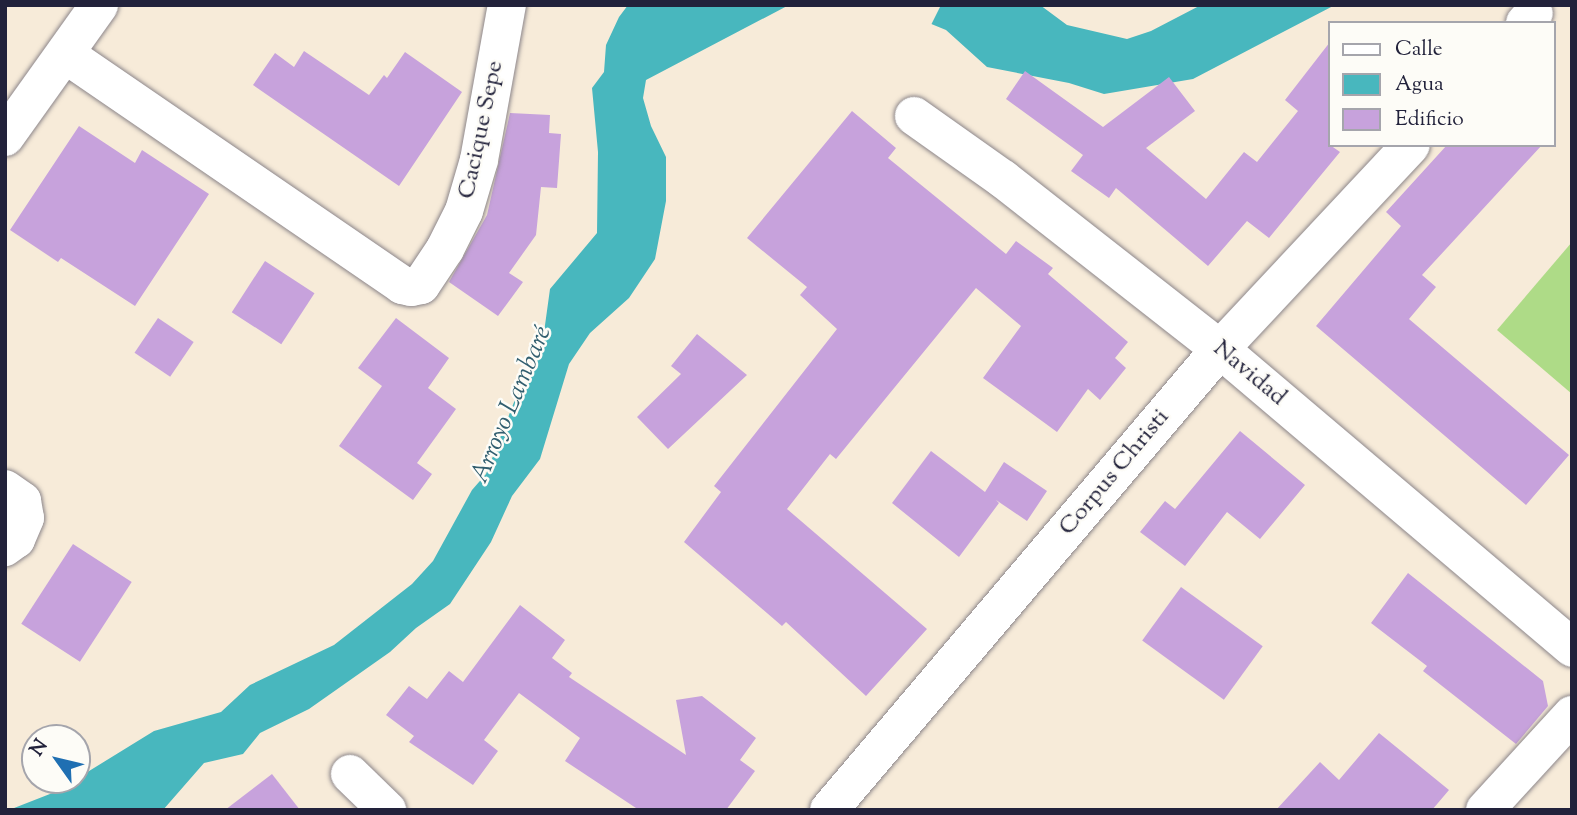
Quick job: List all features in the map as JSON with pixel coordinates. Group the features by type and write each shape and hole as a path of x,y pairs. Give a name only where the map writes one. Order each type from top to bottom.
{"street":[{"path":"5,137 99,5"},
{"name":"Cacique Sepe","path":"65,54 402,285 421,285 445,249 464,211 479,160 507,5"},
{"name":"Navidad","path":"914,116 1003,179 1220,349 1572,648"},
{"name":"Corpus Christi","path":"829,810 1220,349 1409,147"},
{"path":"1485,810 1572,715"},
{"path":"350,774 387,810"}],"green space":[{"path":"1572,242 1572,394 1497,330"}],"water":[{"path":"628,5 789,5 646,80 643,98 651,126 666,157 666,201 655,259 629,298 590,333 569,364 540,459 512,496 491,542 450,604 416,628 390,652 309,709 260,733 243,754 204,763 163,810 9,810 50,794 91,794 91,770 154,731 221,712 250,685 334,645 412,584 433,561 472,490 486,474 516,397 541,354 550,289 597,233 598,152 592,88 604,72 606,45 619,17"},
{"path":"931,5 1040,5 1067,25 1127,39 1151,31 1201,5 1335,5 1193,79 1104,94 1069,83 987,67 946,30 924,21"}],"pier":[{"path":"927,5 941,5 930,27 920,21"}],"building":[{"path":"1328,45 1328,147 1340,152 1269,238 1247,221 1208,266 1116,188 1109,198 1071,171 1083,155 1006,99 1025,71 1103,127 1169,77 1195,111 1146,148 1206,199 1244,152 1257,162 1298,111 1285,100"},
{"path":"304,51 369,95 384,75 387,78 405,52 462,92 399,186 253,85 275,53 294,67"},
{"path":"852,111 896,148 888,158 1006,254 1016,241 1053,268 1048,274 1128,342 1115,358 1126,368 1100,400 1088,389 1057,432 983,378 1021,326 976,288 836,459 830,454 787,509 927,629 866,696 786,622 782,626 684,542 721,492 714,486 837,329 800,295 807,287 747,238"},
{"path":"510,113 550,115 549,133 561,134 557,188 541,187 536,235 509,273 523,282 498,316 449,282 487,215"},
{"path":"79,126 135,163 142,150 209,194 135,306 61,258 58,262 10,230"},
{"path":"1445,147 1540,147 1422,275 1436,287 1409,319 1569,455 1526,505 1316,326 1401,226 1386,212"},
{"path":"265,261 314,293 281,344 232,312"},
{"path":"158,318 194,342 170,377 135,353"},
{"path":"396,318 449,358 428,388 456,409 417,463 432,474 413,500 339,446 382,386 358,368"},
{"path":"697,334 747,375 668,449 637,417 681,374 671,366"},
{"path":"1240,431 1305,485 1260,539 1227,512 1185,566 1140,532 1165,501 1175,509"},
{"path":"931,451 985,492 1004,462 1047,491 1027,521 996,500 999,503 959,557 892,503"},
{"path":"73,544 132,582 80,662 21,624"},
{"path":"1408,573 1543,681 1548,706 1516,744 1423,671 1427,666 1371,623"},
{"path":"1181,587 1263,646 1224,700 1142,640"},
{"path":"520,605 565,640 552,658 572,673 569,677 686,755 676,700 702,696 756,738 740,760 755,771 726,810 639,810 565,761 580,738 519,693 484,740 498,751 473,785 409,742 414,736 386,715 409,686 427,699 449,671 463,682"},
{"path":"1379,733 1449,790 1432,810 1276,810 1320,762 1339,780"},
{"path":"272,774 300,810 225,810"}],"water label":[{"name":"Arroyo Lambaré","path":"512,405"}]}
